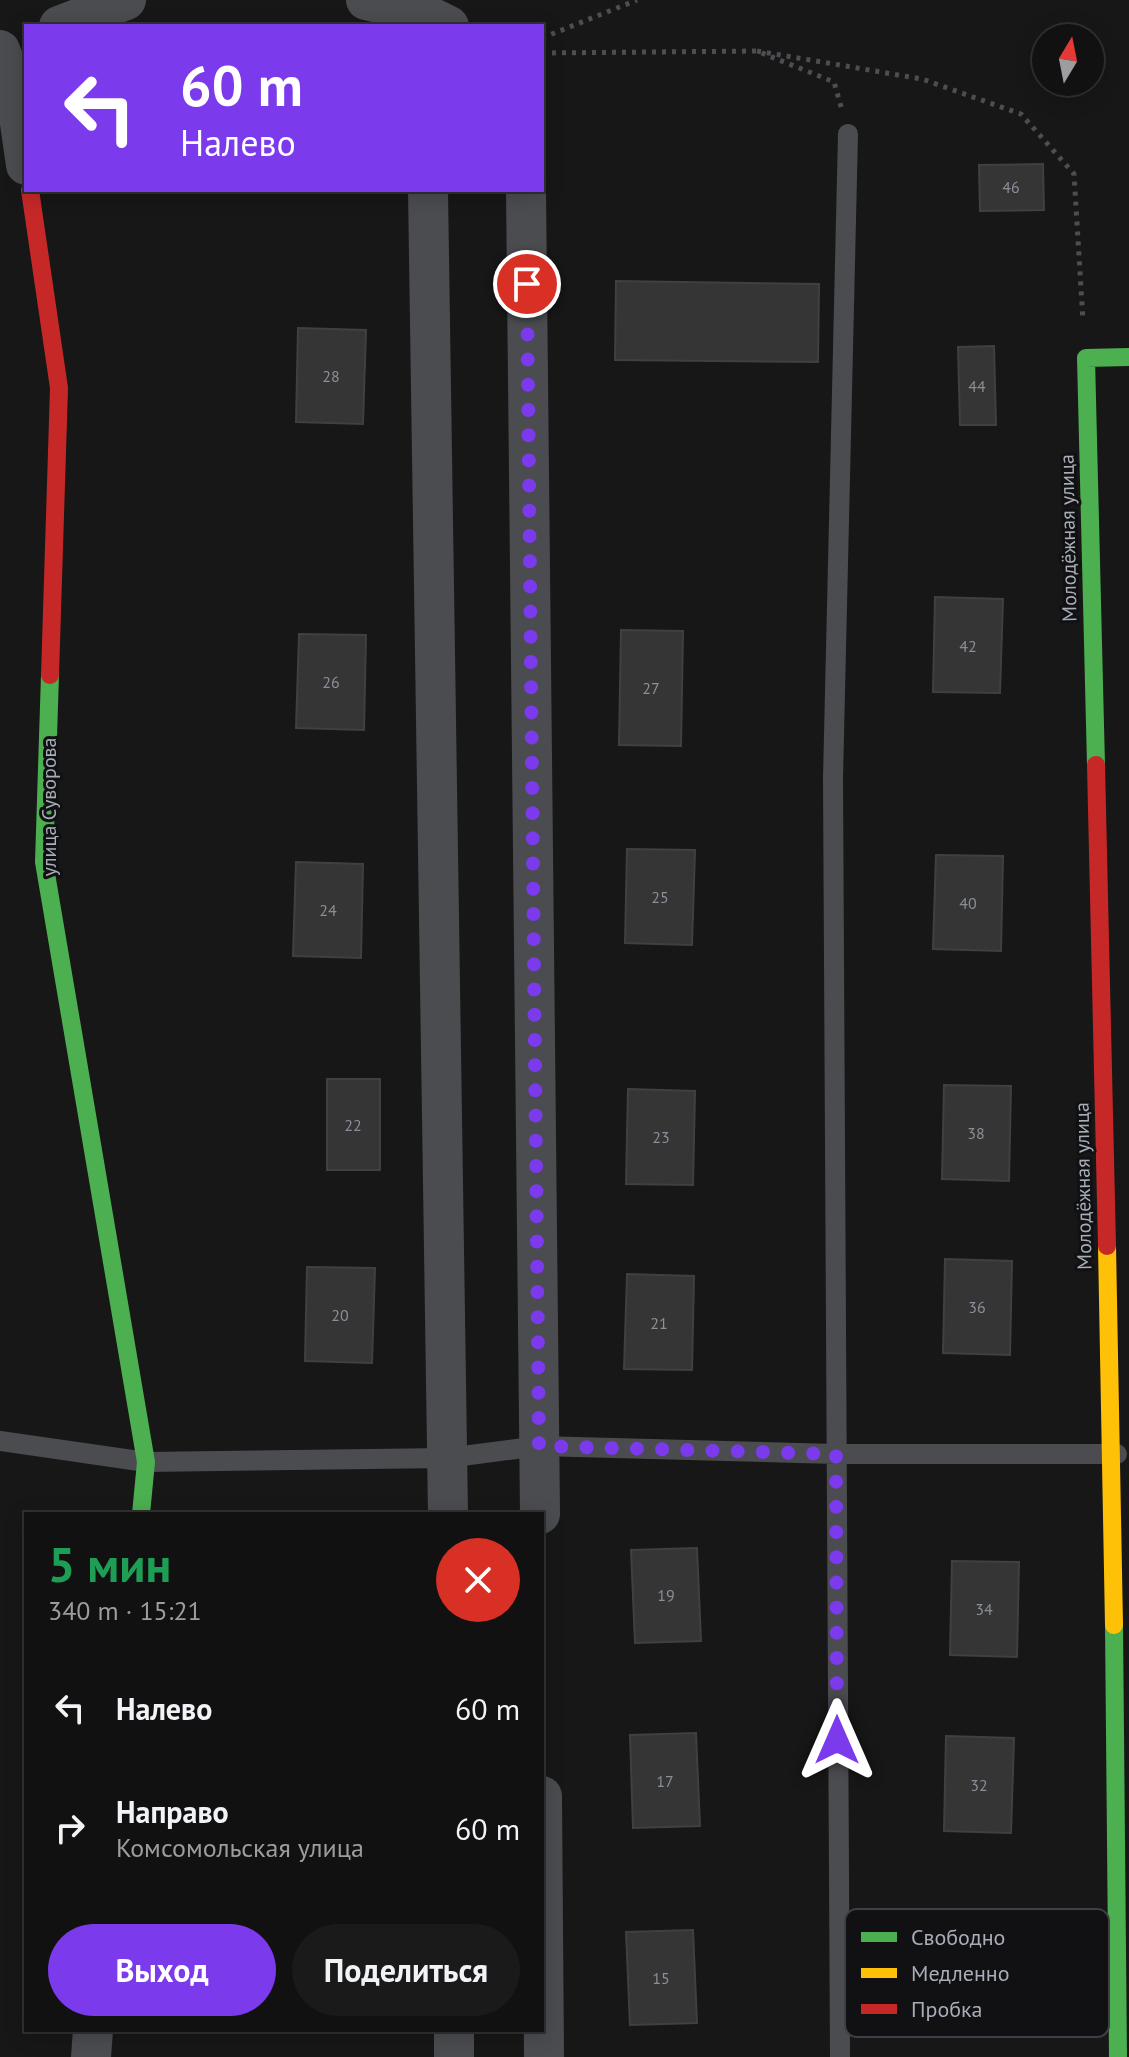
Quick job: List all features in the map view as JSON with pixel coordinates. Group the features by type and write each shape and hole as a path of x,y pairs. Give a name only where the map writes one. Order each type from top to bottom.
{"street":[{"path":"64,24 126,0"},
{"path":"366,0 433,22"},
{"path":"24,37 0,47 15,88 24,151"},
{"name":"улица Суворова","path":"30,192 59,388 44,862 146,1462 141,1512"},
{"path":"428,192 448,1512"},
{"path":"526,192 540,1512"},
{"path":"1086,358 1129,357"},
{"name":"Молодёжная улица","path":"1086,358 1120,1454 1123,1926 1118,2057"},
{"path":"91,2057 93,2032"},
{"path":"454,2032 454,2057"},
{"path":"544,2032 544,2057"}],"lane":[{"path":"840,2057 833,778 848,134"},
{"path":"0,1441 146,1462 447,1458 539,1446 836,1454 1120,1454"}],"path":[{"path":"544,37 637,0"},
{"path":"757,51 834,82 848,134"},
{"path":"544,53 757,51 922,79 1021,114 1074,174 1086,358"}],"building":[{"path":"1043,164 1044,210 980,211 979,165"},
{"path":"616,281 819,284 818,362 615,360"},
{"path":"298,328 366,330 363,424 296,422"},
{"path":"994,346 996,425 960,425 958,347"},
{"path":"935,597 1003,599 1000,693 933,692"},
{"path":"621,630 683,631 681,746 619,745"},
{"path":"299,634 366,635 364,730 296,728"},
{"path":"627,849 695,850 692,945 625,943"},
{"path":"936,855 1003,856 1001,951 933,949"},
{"path":"296,862 363,864 361,958 293,956"},
{"path":"327,1079 380,1079 380,1170 327,1170"},
{"path":"944,1085 1011,1086 1009,1181 942,1179"},
{"path":"628,1089 695,1091 693,1185 626,1184"},
{"path":"945,1259 1012,1261 1010,1355 943,1353"},
{"path":"307,1267 375,1268 372,1363 305,1361"},
{"path":"627,1274 694,1276 692,1370 624,1369"},
{"path":"697,1548 701,1641 635,1643 631,1550"},
{"path":"952,1561 1019,1562 1017,1657 950,1655"},
{"path":"696,1733 700,1826 633,1828 630,1735"},
{"path":"946,1736 1014,1738 1011,1833 944,1831"},
{"path":"693,1930 697,2023 630,2025 626,1932"}],"traffic: fast":[{"path":"1096,765 1086,358 1129,357"},
{"path":"50,675 44,862 146,1462 141,1512"},
{"path":"1114,1625 1118,2057"}],"traffic: slow":[{"path":"1107,1246 1114,1625"}],"traffic: jam":[{"path":"30,192 59,388 50,675"},
{"path":"1096,765 1107,1246"}],"route":[{"path":"527,284 539,1446 836,1454 837,1740"}]}
